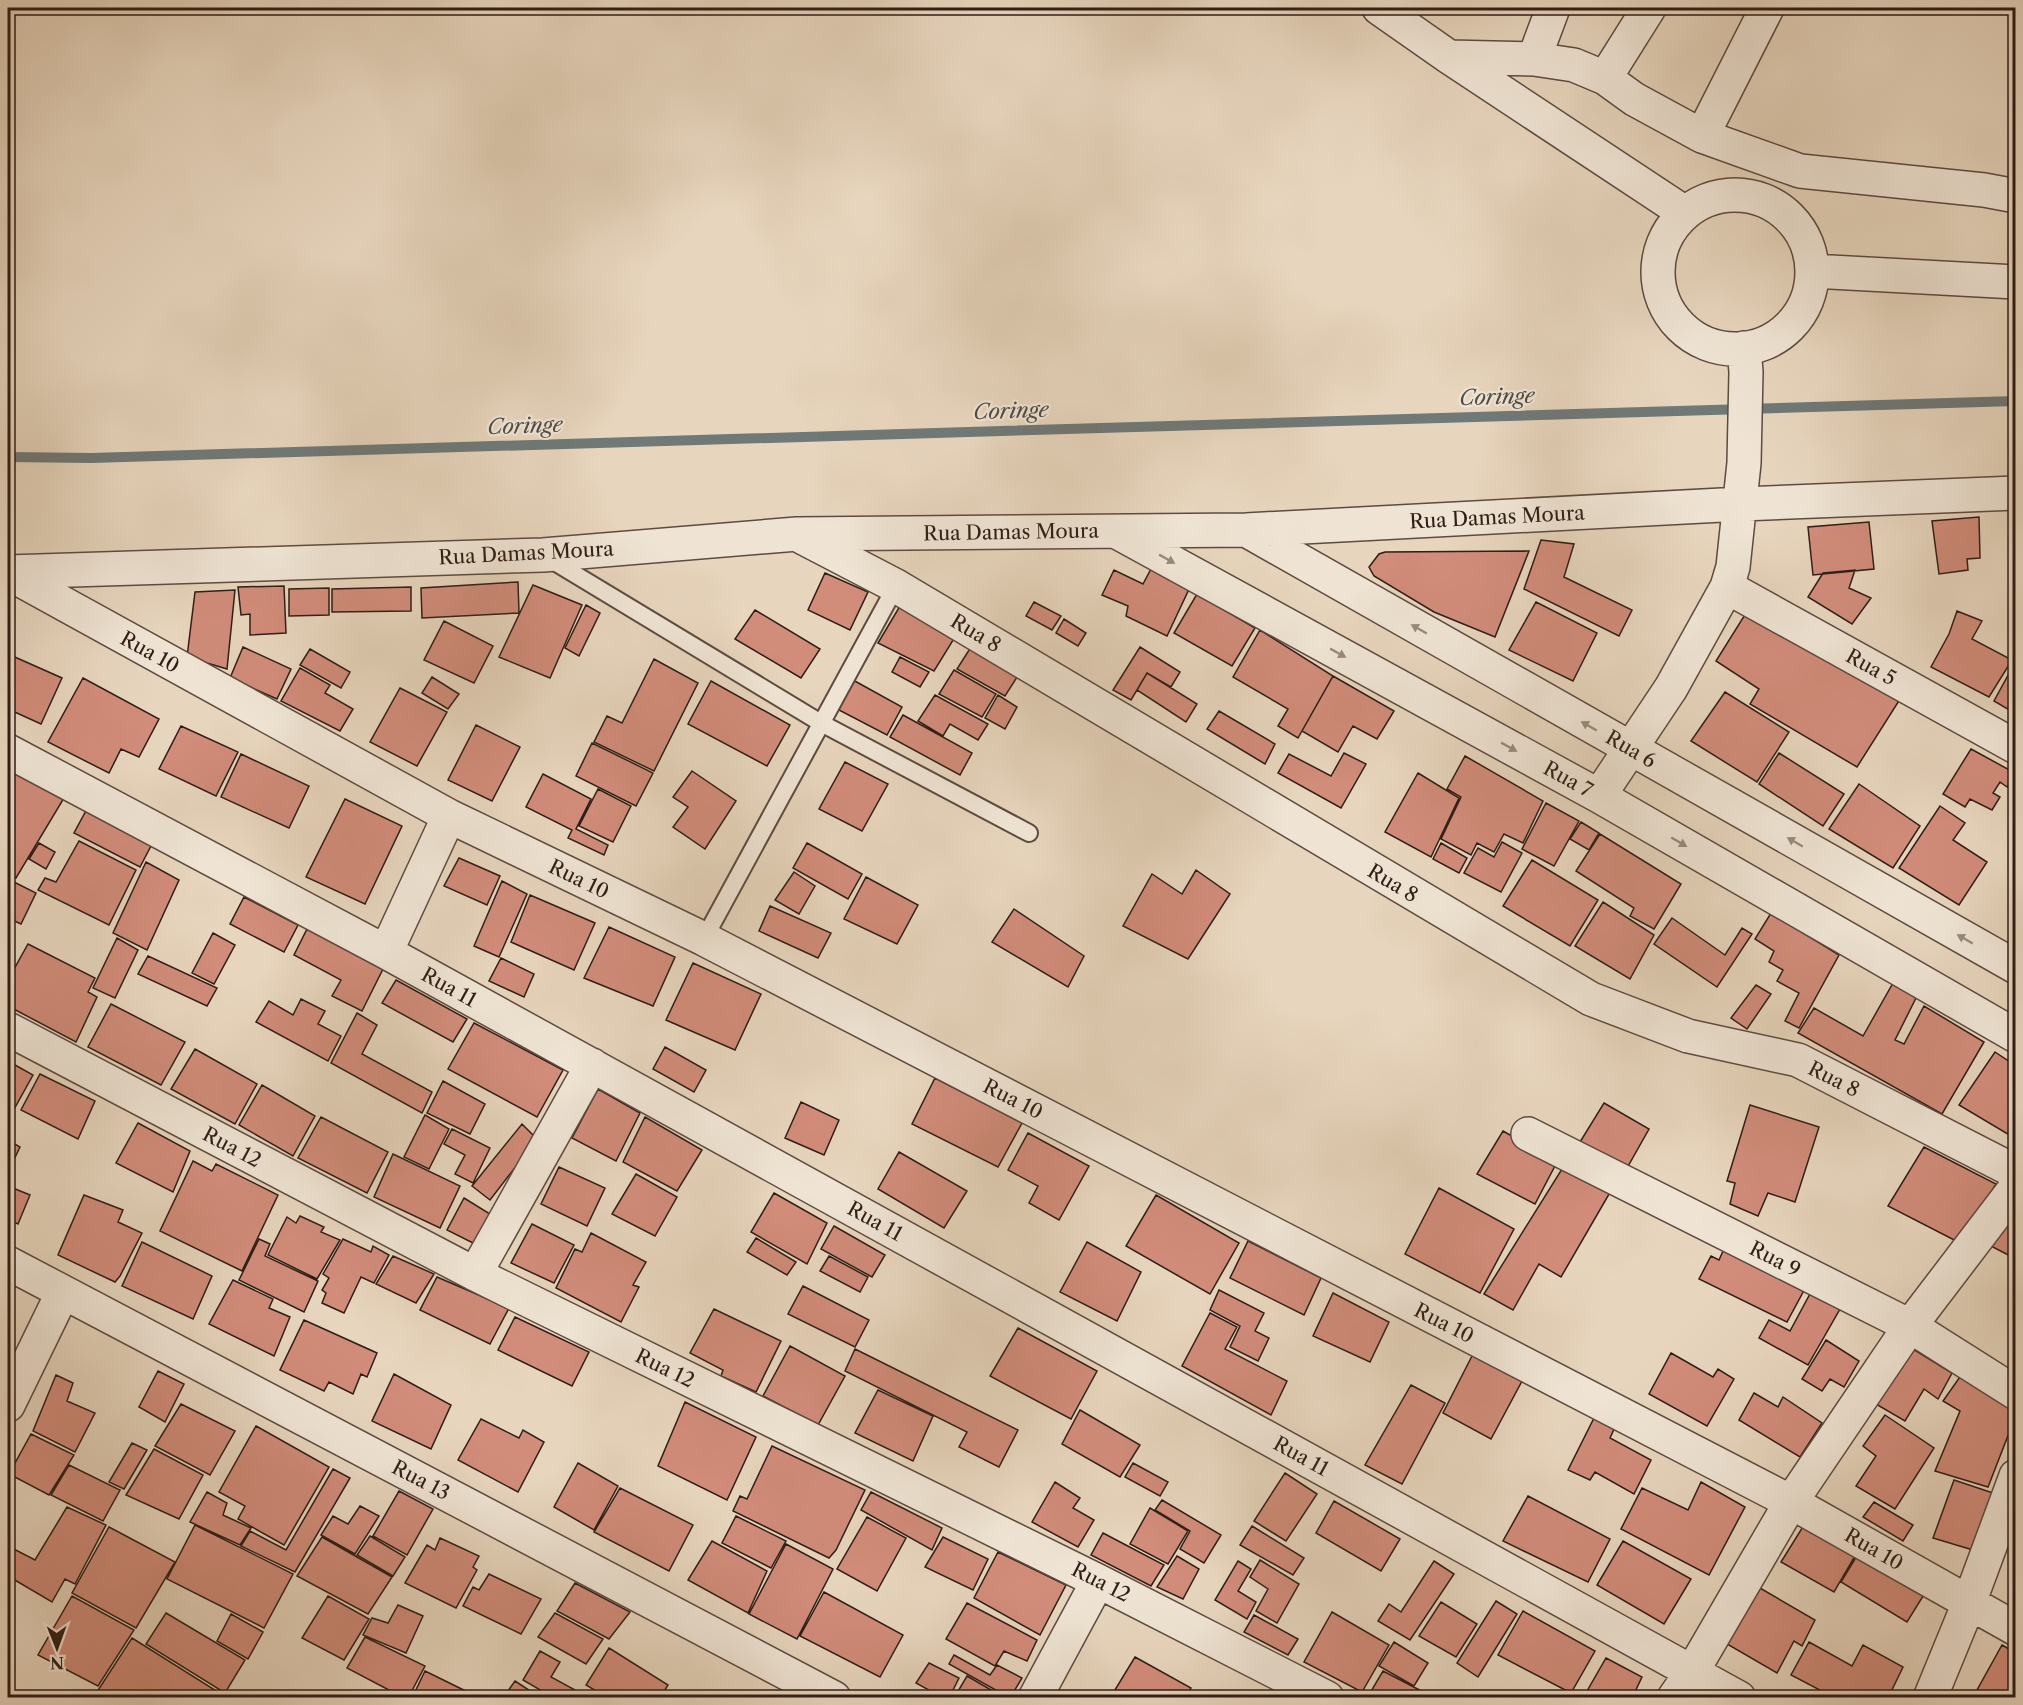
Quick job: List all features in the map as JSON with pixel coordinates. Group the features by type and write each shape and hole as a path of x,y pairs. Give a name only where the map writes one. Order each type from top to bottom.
{"street":[{"path":"1379,8 1685,213"},
{"path":"1534,59 1553,8"},
{"path":"1605,78 1649,8"},
{"path":"1702,136 1767,8"},
{"path":"1449,57 1534,59 1574,65 1605,78 1634,99 1702,136 1800,171 1984,190 2016,196"},
{"path":"1599,796 1671,688 1696,647 1727,587 1733,567 1741,504 1744,463 1745,360 1785,330 1800,313 1809,293 1812,271 1808,247 1796,225 1778,208 1770,204 1755,198 1730,195 1706,200 1685,213 1668,231 1659,255 1658,279 1663,303 1677,323 1696,339 1745,360"},
{"path":"1812,271 2016,282"},
{"name":"Rua Damas Moura","path":"8,573 543,555 797,534 1246,530 1741,504 2016,493"},
{"name":"Rua 6","path":"1246,530 2016,968"},
{"name":"Rua 7","path":"1116,531 1599,796 2016,1036"},
{"name":"Rua 8","path":"797,534 896,586 1591,999 1688,1036 1798,1060 2016,1172"},
{"name":"Rua 10","path":"8,573 449,816 704,939 1791,1502 2016,1629"},
{"name":"Rua 5","path":"1727,587 2016,747"},
{"name":"Rua 11","path":"8,752 386,952 592,1065 1683,1685 1739,1698"},
{"path":"386,952 449,816"},
{"name":"Rua 12","path":"8,1029 475,1274 1098,1581 1321,1696"},
{"path":"475,1274 592,1065"},
{"name":"Rua 9","path":"1528,1134 1910,1326 2016,1393"},
{"path":"1683,1685 1791,1502 1910,1326 2016,1187"},
{"name":"Rua 13","path":"8,1263 834,1698"},
{"path":"8,1405 63,1292"},
{"path":"1930,1698 1969,1603 2016,1476"},
{"path":"1035,1698 1098,1581"}],"lane":[{"path":"543,555 821,723 1029,833"},
{"path":"704,939 896,586"}],"building":[{"path":"1979,517 1980,558 1967,559 1968,570 1939,574 1932,521"},
{"path":"1869,522 1874,569 1813,575 1808,527"},
{"path":"1541,540 1574,544 1564,577 1632,610 1619,636 1524,589"},
{"path":"1529,551 1495,637 1434,612 1374,576 1369,567 1379,554 1385,552"},
{"path":"1152,567 1190,587 1167,636 1126,616 1128,606 1102,595 1114,570 1143,584"},
{"path":"1855,570 1849,588 1871,598 1852,624 1808,597 1823,573"},
{"path":"825,573 868,592 850,630 808,610"},
{"path":"518,582 519,613 422,618 421,588"},
{"path":"533,585 582,605 550,678 499,657"},
{"path":"284,586 286,633 250,635 250,614 241,615 238,587"},
{"path":"411,587 411,611 332,612 332,589"},
{"path":"329,588 329,615 289,616 289,589"},
{"path":"235,590 227,669 187,657 195,592"},
{"path":"1197,594 1255,628 1232,666 1174,633"},
{"path":"1034,602 1061,616 1052,630 1026,616"},
{"path":"1536,602 1597,633 1573,681 1509,650"},
{"path":"586,605 600,613 579,656 565,648"},
{"path":"1751,605 1902,696 1857,767 1750,704 1759,689 1716,661"},
{"path":"900,606 955,637 934,671 878,643"},
{"path":"755,610 820,649 801,678 735,639"},
{"path":"1957,611 1982,621 1972,639 2012,660 1989,697 1931,667 1949,634"},
{"path":"1064,619 1086,633 1078,646 1056,633"},
{"path":"444,621 493,646 474,683 424,660"},
{"path":"1260,630 1333,676 1298,738 1278,726 1288,709 1233,677"},
{"path":"243,647 291,669 277,699 230,678"},
{"path":"971,647 1019,674 1005,696 957,669"},
{"path":"1140,647 1180,672 1171,687 1147,673 1131,700 1113,690"},
{"path":"310,649 350,672 341,688 300,665"},
{"path":"8,654 62,678 41,724 8,709"},
{"path":"900,657 929,672 920,687 892,672"},
{"path":"654,659 698,683 654,771 594,742 607,716 622,723"},
{"path":"300,668 330,685 325,693 353,709 340,731 281,701"},
{"path":"2012,668 2016,670 2016,714 1994,701"},
{"path":"954,670 996,694 982,717 939,694"},
{"path":"1147,673 1197,704 1186,722 1137,690"},
{"path":"1333,676 1394,711 1377,739 1353,726 1338,752 1302,731"},
{"path":"432,677 459,694 448,709 422,693"},
{"path":"83,678 159,719 139,757 121,749 109,773 48,742"},
{"path":"853,680 902,707 887,735 837,709"},
{"path":"711,681 790,725 767,766 688,724"},
{"path":"400,688 447,712 417,766 370,742"},
{"path":"1725,692 1789,732 1757,782 1691,741"},
{"path":"935,695 988,724 978,740 950,724 943,736 918,721"},
{"path":"998,695 1017,707 1005,729 985,718"},
{"path":"1219,711 1275,744 1265,764 1207,729"},
{"path":"903,715 972,753 960,775 890,737"},
{"path":"476,725 520,747 492,801 448,780"},
{"path":"181,726 238,752 216,796 159,769"},
{"path":"592,743 653,773 636,806 576,776"},
{"path":"1971,749 2015,773 2007,787 2000,782 1993,793 2000,797 1992,810 1970,799 1965,807 1943,794"},
{"path":"1344,753 1366,764 1341,808 1278,773 1289,754 1331,776"},
{"path":"1779,753 1844,794 1823,826 1759,784"},
{"path":"241,754 309,786 289,828 221,797"},
{"path":"1465,756 1543,801 1523,843 1504,834 1494,852 1477,843 1471,855 1441,839 1461,797 1447,789"},
{"path":"845,762 888,784 862,831 819,809"},
{"path":"15,767 64,798 16,878 8,873 8,779"},
{"path":"692,771 736,801 705,849 673,827 688,807 673,797"},
{"path":"1418,773 1459,798 1431,857 1385,832"},
{"path":"543,774 591,799 576,829 608,845 604,855 568,838 572,830 526,807"},
{"path":"1859,784 1920,826 1893,868 1829,829"},
{"path":"598,789 631,806 613,842 579,826"},
{"path":"345,799 402,826 365,904 306,877"},
{"path":"1546,803 1579,821 1554,866 1522,849"},
{"path":"1940,806 1965,823 1953,840 1987,862 1959,905 1899,868"},
{"path":"88,807 153,842 140,867 74,833"},
{"path":"1581,822 1599,833 1589,850 1570,839"},
{"path":"1600,834 1681,884 1654,929 1630,916 1634,908 1576,871"},
{"path":"79,841 136,870 109,925 38,890 45,878 56,882"},
{"path":"1502,842 1522,853 1501,892 1464,873 1478,848 1494,857"},
{"path":"39,843 55,852 46,869 29,859"},
{"path":"807,843 862,874 848,899 793,868"},
{"path":"1441,843 1467,858 1459,873 1433,859"},
{"path":"459,858 500,876 487,905 444,886"},
{"path":"1532,860 1598,900 1570,946 1503,906"},
{"path":"146,862 179,880 147,950 113,933"},
{"path":"1196,870 1230,894 1188,959 1123,926 1152,874 1182,894"},
{"path":"794,872 815,886 799,914 775,900"},
{"path":"866,877 918,905 897,944 844,919"},
{"path":"8,879 36,893 21,924 8,918"},
{"path":"502,881 527,894 499,957 474,946"},
{"path":"530,895 595,923 574,970 511,942"},
{"path":"244,897 298,925 284,952 230,924"},
{"path":"1603,902 1654,935 1630,979 1575,946"},
{"path":"770,906 831,933 818,958 759,931"},
{"path":"1014,909 1084,956 1068,987 992,942"},
{"path":"1771,913 1839,955 1799,1028 1785,1021 1799,993 1777,981 1783,970 1769,962 1774,951 1755,939"},
{"path":"1672,918 1725,955 1742,928 1752,934 1717,987 1654,944"},
{"path":"609,927 675,957 653,1006 584,978"},
{"path":"307,929 383,969 362,1011 332,996 341,980 294,955"},
{"path":"213,933 235,945 214,984 192,973"},
{"path":"117,938 138,950 115,998 93,988"},
{"path":"28,944 95,978 88,992 97,997 76,1042 8,1006 8,980"},
{"path":"148,956 217,988 207,1006 138,974"},
{"path":"501,958 534,974 524,997 489,981"},
{"path":"693,963 761,994 735,1050 666,1020"},
{"path":"396,980 467,1019 453,1042 382,1003"},
{"path":"1893,983 1916,998 1895,1040 1904,1044 1924,1006 1984,1042 1942,1114 1798,1033 1814,1008 1863,1036"},
{"path":"1756,985 1771,994 1747,1029 1731,1018"},
{"path":"301,999 325,1011 318,1024 341,1036 328,1061 256,1022 269,1001 293,1015"},
{"path":"111,1004 185,1042 161,1085 88,1047"},
{"path":"357,1013 377,1025 362,1054 432,1092 422,1113 331,1063"},
{"path":"474,1023 563,1070 537,1117 448,1069"},
{"path":"665,1047 706,1070 694,1092 653,1069"},
{"path":"195,1049 257,1084 235,1124 171,1089"},
{"path":"1995,1052 2016,1066 2016,1139 1959,1105"},
{"path":"8,1061 33,1075 8,1120"},
{"path":"40,1074 95,1101 78,1139 21,1110"},
{"path":"935,1078 1022,1123 998,1167 912,1124"},
{"path":"443,1081 485,1104 470,1134 427,1113"},
{"path":"262,1085 315,1116 293,1156 239,1125"},
{"path":"598,1089 640,1113 616,1161 572,1138"},
{"path":"801,1102 839,1120 824,1155 785,1138"},
{"path":"1604,1103 1649,1129 1627,1168 1580,1142"},
{"path":"1750,1105 1819,1127 1795,1202 1768,1193 1758,1216 1730,1204 1735,1183 1727,1181"},
{"path":"425,1115 449,1129 429,1169 404,1157"},
{"path":"321,1117 388,1152 367,1193 298,1158"},
{"path":"645,1117 702,1150 677,1191 623,1162"},
{"path":"138,1123 190,1151 173,1192 116,1163"},
{"path":"522,1124 537,1139 490,1200 472,1186"},
{"path":"452,1129 490,1148 473,1183 455,1174 465,1155 444,1144"},
{"path":"1503,1131 1557,1162 1535,1204 1477,1174"},
{"path":"1028,1133 1089,1166 1059,1220 1029,1203 1038,1186 1008,1170"},
{"path":"8,1140 20,1147 8,1172"},
{"path":"1924,1147 1996,1184 1960,1243 1888,1206"},
{"path":"899,1152 967,1191 944,1228 878,1189"},
{"path":"393,1154 460,1186 440,1228 374,1197"},
{"path":"193,1161 212,1171 216,1164 278,1195 242,1271 160,1231"},
{"path":"1567,1161 1612,1189 1561,1277 1539,1264 1513,1310 1484,1294"},
{"path":"559,1167 605,1188 587,1226 541,1204"},
{"path":"636,1174 677,1197 655,1236 612,1214"},
{"path":"8,1186 30,1195 18,1224 8,1219"},
{"path":"1439,1188 1514,1229 1480,1293 1405,1254"},
{"path":"774,1193 827,1223 807,1264 751,1232"},
{"path":"84,1195 123,1210 118,1222 142,1233 115,1282 58,1255"},
{"path":"1156,1195 1239,1243 1210,1294 1126,1246"},
{"path":"464,1198 490,1214 475,1244 447,1230"},
{"path":"2016,1213 2016,1259 1989,1245"},
{"path":"300,1216 324,1227 321,1232 340,1240 317,1279 268,1255 287,1217 296,1223"},
{"path":"532,1224 574,1245 554,1283 511,1263"},
{"path":"834,1226 885,1255 872,1277 821,1249"},
{"path":"591,1233 646,1262 633,1285 639,1287 621,1322 556,1288 575,1249 582,1252"},
{"path":"756,1238 796,1262 787,1275 747,1252"},
{"path":"259,1239 270,1244 265,1256 318,1281 304,1312 239,1280"},
{"path":"343,1239 371,1252 373,1246 389,1255 374,1283 361,1277 344,1313 322,1303 326,1293 322,1290 329,1278 323,1274"},
{"path":"1728,1240 1809,1281 1787,1322 1699,1279 1711,1256 1719,1260"},
{"path":"1248,1241 1321,1278 1304,1315 1230,1278"},
{"path":"142,1242 212,1276 193,1319 122,1286"},
{"path":"1087,1242 1141,1272 1117,1321 1060,1292"},
{"path":"393,1256 434,1274 416,1303 376,1284"},
{"path":"829,1256 868,1277 860,1292 820,1271"},
{"path":"437,1277 509,1308 490,1344 420,1310"},
{"path":"233,1280 273,1299 269,1308 290,1317 274,1356 209,1324"},
{"path":"803,1286 869,1320 855,1347 788,1314"},
{"path":"1219,1290 1264,1313 1255,1331 1269,1338 1258,1361 1230,1347 1240,1326 1210,1310"},
{"path":"1811,1292 1840,1309 1808,1365 1759,1338 1769,1320 1790,1331"},
{"path":"1333,1293 1389,1322 1370,1362 1313,1336"},
{"path":"714,1309 781,1341 756,1392 721,1376 723,1370 690,1353"},
{"path":"1210,1313 1237,1327 1225,1349 1287,1381 1271,1415 1182,1366"},
{"path":"515,1317 589,1352 572,1386 498,1350"},
{"path":"304,1320 377,1353 367,1377 361,1374 353,1394 329,1382 324,1391 280,1370"},
{"path":"1018,1328 1097,1371 1071,1419 990,1376"},
{"path":"1826,1340 1859,1361 1844,1387 1830,1379 1822,1391 1802,1379"},
{"path":"1905,1344 1952,1373 1938,1399 1924,1389 1905,1421 1869,1400"},
{"path":"790,1346 845,1376 818,1425 763,1396"},
{"path":"855,1349 1018,1430 999,1467 959,1447 967,1432 845,1371"},
{"path":"1671,1353 1713,1377 1718,1369 1734,1379 1707,1426 1649,1394"},
{"path":"1473,1354 1522,1381 1491,1439 1443,1413"},
{"path":"158,1371 184,1384 165,1422 139,1407"},
{"path":"394,1374 451,1405 431,1449 372,1421"},
{"path":"1962,1374 2016,1409 2016,1415 1988,1487 1935,1471 1960,1411 1943,1401"},
{"path":"56,1375 73,1383 67,1401 95,1413 75,1452 33,1431"},
{"path":"1411,1385 1445,1403 1402,1484 1365,1465"},
{"path":"878,1390 933,1416 913,1461 855,1433"},
{"path":"1754,1393 1778,1407 1783,1397 1822,1423 1800,1457 1739,1420"},
{"path":"685,1402 756,1437 727,1500 658,1466"},
{"path":"181,1404 235,1431 210,1475 155,1446"},
{"path":"1080,1410 1140,1445 1120,1477 1062,1444"},
{"path":"1885,1415 1934,1448 1895,1509 1856,1486 1876,1456 1863,1446"},
{"path":"1595,1416 1615,1427 1610,1438 1651,1460 1634,1494 1595,1472 1590,1480 1568,1470"},
{"path":"481,1419 519,1438 523,1430 544,1442 518,1492 458,1460"},
{"path":"256,1426 329,1467 284,1545 238,1519 245,1506 219,1492"},
{"path":"31,1434 74,1455 49,1495 9,1474"},
{"path":"132,1443 147,1450 124,1489 109,1482"},
{"path":"772,1446 865,1490 836,1550 829,1558 733,1511 740,1496 747,1499"},
{"path":"154,1449 203,1475 179,1519 126,1495"},
{"path":"578,1463 618,1486 594,1530 554,1507"},
{"path":"1133,1463 1168,1482 1160,1496 1125,1477"},
{"path":"69,1465 120,1490 103,1521 51,1495"},
{"path":"333,1469 350,1478 295,1572 241,1546 250,1531 286,1550"},
{"path":"1285,1473 1317,1494 1286,1541 1254,1521"},
{"path":"1954,1480 1993,1493 1973,1550 1933,1538"},
{"path":"1055,1482 1080,1498 1073,1508 1094,1520 1078,1547 1032,1522"},
{"path":"1701,1482 1745,1507 1709,1575 1621,1529 1642,1488 1688,1510"},
{"path":"620,1488 693,1525 669,1571 594,1532"},
{"path":"399,1491 433,1509 407,1555 373,1536"},
{"path":"207,1492 227,1503 223,1515 251,1528 240,1545 190,1522"},
{"path":"871,1492 942,1528 932,1550 861,1510"},
{"path":"1528,1496 1610,1539 1588,1582 1503,1541"},
{"path":"1162,1500 1221,1535 1204,1563 1180,1549 1190,1531 1155,1510"},
{"path":"1334,1501 1400,1539 1381,1571 1316,1533"},
{"path":"1874,1502 1913,1525 1903,1541 1863,1517"},
{"path":"360,1506 379,1516 355,1554 321,1535 333,1516 348,1524"},
{"path":"67,1507 106,1525 75,1584 65,1579 52,1602 8,1576 8,1546 35,1560"},
{"path":"1150,1508 1188,1531 1168,1564 1130,1544"},
{"path":"736,1516 786,1541 771,1568 722,1543"},
{"path":"867,1517 906,1538 877,1591 837,1569"},
{"path":"195,1525 293,1574 264,1628 167,1579"},
{"path":"1804,1525 1855,1556 1834,1592 1781,1562"},
{"path":"1252,1526 1304,1558 1293,1575 1240,1545"},
{"path":"109,1527 175,1562 136,1628 72,1593"},
{"path":"1103,1533 1164,1565 1151,1586 1091,1555"},
{"path":"370,1536 405,1557 393,1576 357,1555"},
{"path":"322,1537 392,1577 368,1614 297,1576"},
{"path":"943,1537 988,1559 973,1590 925,1567"},
{"path":"440,1538 479,1556 473,1567 477,1570 456,1608 405,1583 427,1545 435,1550"},
{"path":"712,1541 767,1571 748,1613 688,1580"},
{"path":"1623,1541 1691,1579 1664,1624 1597,1585"},
{"path":"786,1544 833,1569 797,1639 749,1614"},
{"path":"998,1552 1066,1585 1040,1635 974,1598"},
{"path":"1858,1554 1925,1593 1907,1622 1841,1582"},
{"path":"1177,1556 1199,1569 1183,1599 1157,1587"},
{"path":"1260,1560 1299,1584 1277,1623 1256,1611 1268,1589 1250,1577"},
{"path":"1238,1561 1251,1569 1238,1591 1256,1602 1247,1619 1215,1600"},
{"path":"1434,1561 1454,1574 1410,1640 1378,1621 1389,1604 1401,1612"},
{"path":"489,1574 541,1599 521,1634 463,1606 473,1587 479,1590"},
{"path":"575,1583 630,1612 609,1639 557,1611"},
{"path":"1753,1584 1815,1620 1802,1646 1794,1641 1777,1673 1727,1644"},
{"path":"824,1592 903,1635 880,1677 800,1636"},
{"path":"72,1596 134,1630 98,1686 38,1655"},
{"path":"328,1596 369,1619 344,1660 302,1638"},
{"path":"1496,1601 1517,1614 1478,1677 1457,1663"},
{"path":"1441,1602 1477,1624 1456,1657 1419,1636"},
{"path":"967,1603 1037,1640 1027,1661 1004,1651 995,1666 946,1639"},
{"path":"398,1605 423,1616 406,1653 363,1635 372,1618 388,1623"},
{"path":"1523,1611 1595,1651 1571,1693 1498,1655"},
{"path":"1332,1612 1389,1645 1362,1692 1304,1662"},
{"path":"166,1613 245,1660 225,1693 146,1644"},
{"path":"555,1613 603,1639 586,1664 538,1637"},
{"path":"231,1614 263,1632 248,1659 217,1641"},
{"path":"1254,1615 1298,1639 1288,1655 1244,1632"},
{"path":"365,1637 425,1666 408,1698 347,1668"},
{"path":"132,1638 226,1697 93,1698"},
{"path":"1394,1642 1428,1663 1414,1686 1379,1666"},
{"path":"1809,1642 1852,1666 1863,1645 1903,1667 1888,1698 1835,1698 1791,1675"},
{"path":"2002,1645 2016,1653 2016,1698 1991,1698 1977,1690"},
{"path":"609,1648 668,1685 660,1698 608,1698 586,1685"},
{"path":"540,1651 560,1662 551,1677 577,1691 574,1698 554,1698 523,1680"},
{"path":"954,1655 990,1675 997,1665 1022,1678 1010,1698 949,1664"},
{"path":"1135,1657 1191,1688 1185,1698 1110,1698"},
{"path":"1606,1658 1642,1677 1632,1698 1583,1698"},
{"path":"929,1663 959,1678 949,1698 943,1698 916,1683"},
{"path":"425,1671 480,1698 412,1698"},
{"path":"1383,1671 1433,1697 1367,1698"},
{"path":"967,1676 1005,1698 954,1698"},
{"path":"515,1681 541,1698 503,1698"}],"waterway":[{"name":"Coringe","path":"8,457 91,458 2016,401"}]}
